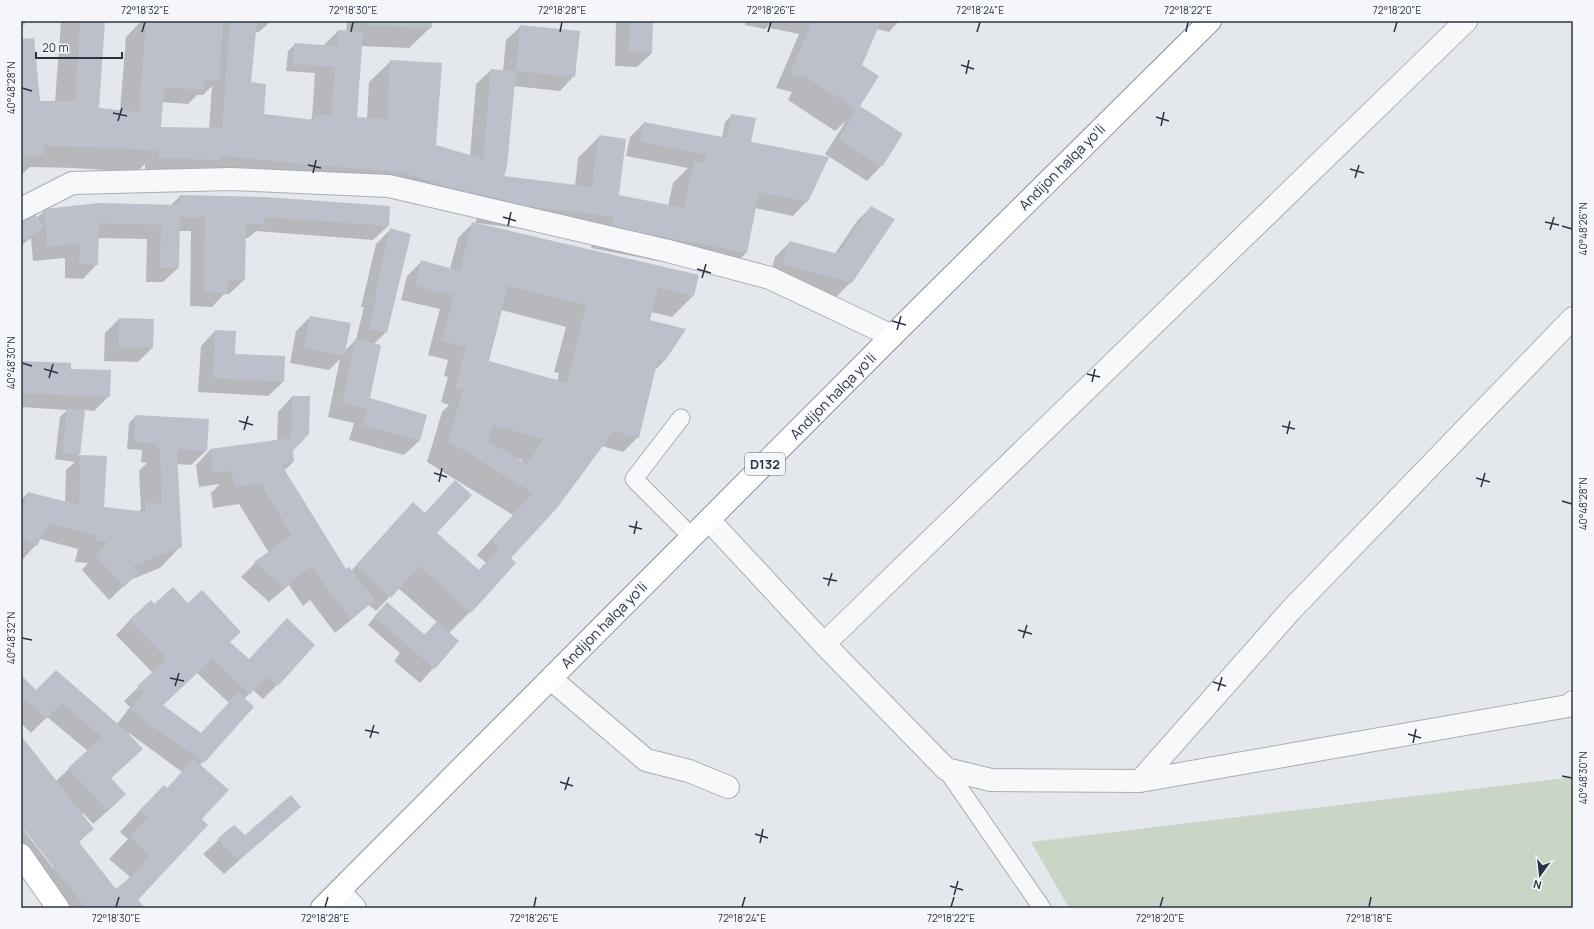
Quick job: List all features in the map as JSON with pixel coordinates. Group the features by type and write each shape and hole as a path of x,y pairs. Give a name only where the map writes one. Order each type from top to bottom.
{"main road":[{"name":"Andijon halqa yo‘li","path":"322,908 892,336 1210,21"},
{"path":"21,856 58,908"}],"street":[{"path":"824,644 1466,21"},
{"path":"21,209 72,183 230,179 389,186 668,251 770,278 892,336"},
{"path":"1140,781 1291,610 1573,318"},
{"path":"709,520 824,644 946,769 991,780 1140,781 1561,708 1568,706 1573,702"},
{"path":"551,679 646,760 689,771 728,786"},
{"path":"339,891 355,908"}],"lane":[{"path":"681,418 634,479 692,537"},
{"path":"946,769 1042,908"}],"green space":[{"path":"1573,777 1573,908 1069,908 1031,842"}],"building":[{"path":"21,21 25,21 25,25 21,25"},
{"path":"80,21 105,21 99,108 139,112 146,21 223,21 219,81 204,80 203,90 164,87 161,127 222,128 230,21 257,21 251,82 266,84 264,114 314,120 315,114 331,115 335,67 293,64 294,43 337,46 338,30 363,32 357,117 387,119 390,60 442,63 436,145 483,159 491,69 516,71 507,167 504,176 592,187 599,135 626,139 619,195 684,208 694,161 705,163 706,155 640,142 644,122 727,138 731,114 756,118 751,142 829,157 808,202 759,192 747,253 612,227 614,217 496,202 404,173 220,156 219,160 159,158 159,151 96,147 44,146 45,154 21,157 21,39 34,38 40,101 75,101"},
{"path":"367,21 432,21 432,28 367,25"},
{"path":"630,21 653,21 652,53 629,52"},
{"path":"812,21 881,21 862,65 879,76 860,106 903,134 882,167 839,139 857,110 808,78 790,74"},
{"path":"520,25 580,31 575,77 516,71"},
{"path":"180,195 265,197 390,206 389,226 264,217 264,224 246,224 245,280 228,280 227,293 204,292 205,217 180,217 179,268 160,268 161,225 99,223 98,265 79,264 80,244 47,247 44,209 99,203 180,205"},
{"path":"871,206 895,219 852,283 782,264 790,241 838,254"},
{"path":"33,211 44,227 21,243 21,220"},
{"path":"472,222 699,275 694,296 658,287 650,320 686,329 665,361 658,359 639,438 614,431 557,508 511,558 516,563 471,613 419,566 391,598 356,565 413,502 425,513 455,480 472,495 437,533 479,570 500,548 491,540 533,493 448,441 463,390 455,388 466,347 442,341 454,295 415,286 421,260 460,271","holes":["508,286 586,305 567,383 489,361","493,425 543,439 527,465 488,441"]},
{"path":"390,228 411,234 387,333 369,329 377,293 375,293"},
{"path":"310,316 351,323 344,356 304,348"},
{"path":"119,318 154,319 153,348 118,347"},
{"path":"215,330 236,331 235,354 285,356 284,382 213,378"},
{"path":"355,339 381,345 370,398 427,415 420,441 363,425 368,409 342,403"},
{"path":"21,361 71,363 71,369 111,370 110,397 21,393"},
{"path":"292,396 310,396 309,434 293,451 294,462 281,464 346,569 349,567 375,600 350,619 311,566 284,588 254,562 292,535 261,484 234,487 232,471 213,473 210,449 291,438"},
{"path":"67,408 85,411 80,455 62,453"},
{"path":"135,415 209,419 207,451 177,449 182,547 133,566 137,574 124,587 95,555 108,542 95,541 97,536 49,523 37,546 21,538 21,509 23,510 28,492 79,505 80,455 107,456 104,507 146,512 146,502 162,504 160,448 156,448 156,443 134,442"},
{"path":"173,587 188,603 202,590 241,632 230,642 249,659 287,618 315,645 278,686 267,676 250,694 212,659 163,705 201,733 238,692 254,707 204,763 130,710 144,692 137,686 167,659 129,620 151,600 154,604"},
{"path":"387,602 425,635 437,621 459,641 435,669 374,617"},
{"path":"56,670 127,732 143,749 111,778 126,794 108,811 68,768 102,737 62,703 46,719 26,700 21,705 21,675 36,690"},
{"path":"23,738 94,829 78,841 116,889 127,880 150,856 130,837 148,817 140,810 164,785 167,788 194,759 229,790 202,819 208,825 138,900 145,908 86,908 21,826 21,740"},
{"path":"291,795 301,807 239,860 217,839 234,825 245,835"}]}
